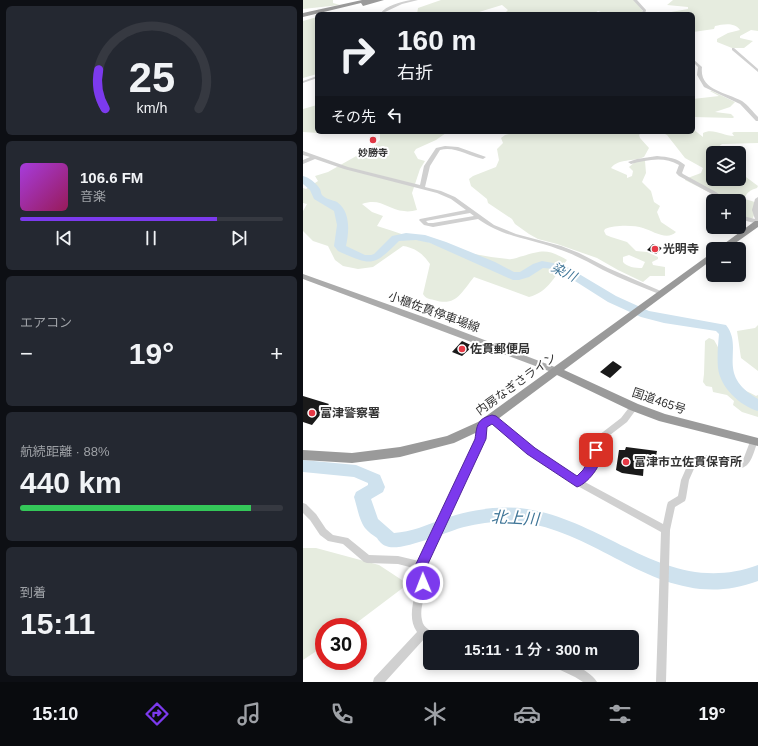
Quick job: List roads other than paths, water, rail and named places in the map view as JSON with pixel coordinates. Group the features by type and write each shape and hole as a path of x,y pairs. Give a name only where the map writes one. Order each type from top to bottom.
{"highway":[{"path":"320,12 369,0"},
{"path":"326,12 381,0"},
{"path":"303,16 315,13"},
{"path":"303,16 315,14"},
{"path":"731,242 758,222"},
{"name":"内房なぎさライン","path":"303,456 352,458 400,452 450,440 482,425 635,314 706,260"},
{"name":"国道465号","path":"557,371 634,407 663,418 756,442"}],"main road":[{"name":"小櫃佐貫停車場線","path":"303,276 557,371"}],"street":[{"path":"384,12 401,3 416,0"},
{"path":"635,0 644,8 644,12"},
{"path":"733,49 758,71"},
{"path":"695,62 700,67 699,74 706,86 742,103 758,120"},
{"path":"303,82 315,78"},
{"path":"422,187 427,166 438,149 448,147 457,148 483,157"},
{"path":"303,153 346,168 439,192 453,198 492,226 514,235 559,247 577,254 606,269 661,293"},
{"path":"303,162 315,157"},
{"path":"631,162 655,158 676,161 682,165 679,173 681,175 715,194"},
{"path":"746,219 758,222 755,210 758,199"},
{"path":"470,211 422,220 426,224 433,225 479,217"},
{"path":"577,482 587,473 595,461 596,450 593,444 624,420 634,407"},
{"path":"492,418 531,451 577,482 666,530"},
{"path":"423,630 417,622 415,613 423,583 421,566 481,439 482,425"},
{"path":"661,682 666,569 666,530 671,505 681,498 685,480 694,459 706,458 742,465 746,462 756,442"},
{"path":"303,507 313,517 323,532 331,538 345,541 367,559 398,560 421,566"},
{"path":"378,682 423,639"},
{"path":"573,670 592,682"}],"waterway":[{"name":"染川","path":"303,179 315,189 318,197 338,209 342,219 342,237 340,246 342,249 363,258 378,256 396,238 425,238 496,267 513,276 524,275 542,264 550,264 560,267 612,299 634,310 654,317 712,325 721,328 725,333 725,369 733,387 744,398 758,406"},
{"name":"北上川","path":"303,466 356,471 374,479 377,487 362,497 371,523 391,541 411,537 475,518 496,515 517,515 553,522 602,543 651,568 676,577 702,582 729,581 758,573"}],"place":[{"name":"妙勝寺","path":"373,140"},
{"name":"光明寺","path":"655,249"},
{"name":"佐貫郵便局","path":"462,349"},
{"name":"富津警察署","path":"312,413"},
{"name":"富津市立佐貫保育所","path":"626,462"}]}
